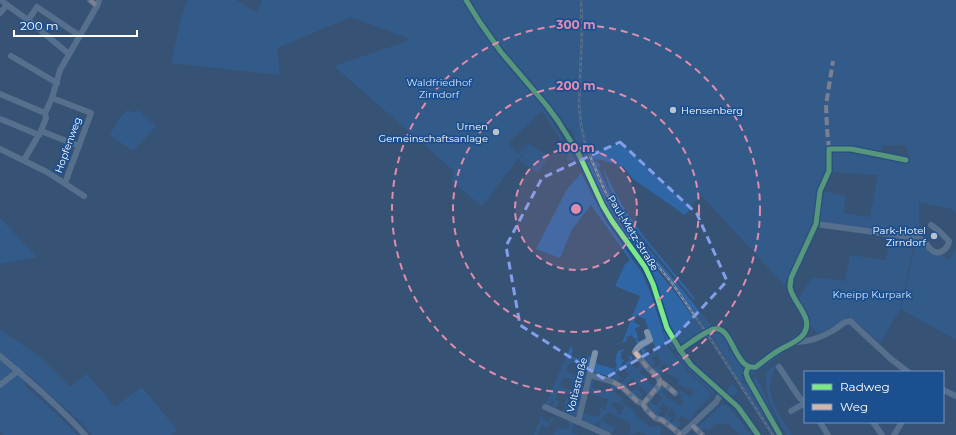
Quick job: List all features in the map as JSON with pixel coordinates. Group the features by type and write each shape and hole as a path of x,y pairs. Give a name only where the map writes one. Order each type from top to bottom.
{"street":[{"path":"1,0 69,54"},
{"path":"24,160 40,133 46,118 45,113 52,98 60,70 98,3 90,0"},
{"name":"Paul-Metz-Straße","path":"466,0 501,52 554,116 578,153 612,222 645,267 653,284 667,328 680,350 691,365 738,407 758,435"},
{"path":"0,13 6,5"},
{"path":"28,20 37,7 80,36"},
{"path":"11,56 57,83"},
{"path":"0,94 45,113"},
{"name":"Hopfenweg","path":"52,98 91,113 65,183"},
{"path":"0,120 79,146"},
{"path":"0,148 65,183 84,196"},
{"path":"796,342 804,332 807,324 803,312 793,296 790,285 816,224 820,191 829,172 829,149 851,149 906,160"},
{"path":"816,224 922,239 932,251 935,253 940,252 945,249 949,244 949,241 931,225"},
{"path":"680,350 706,332 719,329 728,337 744,364 752,368 756,367 780,349 796,342 817,339 847,321 850,321 891,360 907,371"},
{"path":"648,332 650,340 640,345 636,349 636,352 648,368 658,377 660,382 675,392"},
{"name":"Voltastraße","path":"578,422 595,353"},
{"path":"0,356 72,420 85,435"},
{"path":"748,367 746,373 748,379 780,435"},
{"path":"779,368 804,402"},
{"path":"0,385 18,371"},
{"path":"590,375 613,382 622,387 637,401 643,404 655,418 662,420 681,435 716,402 722,392"},
{"path":"643,404 658,387 660,382"},
{"path":"944,390 956,396"},
{"path":"791,411 804,404"},
{"path":"545,407 608,435"},
{"path":"821,423 828,435"},
{"path":"874,423 882,435"},
{"path":"894,435 901,423"},
{"path":"692,425 702,435"}],"highlighted area":[{"path":"620,142 697,214 727,281 673,339 604,379 520,325 506,246 542,178"}],"green space":[{"name":"Waldfriedhof Zirndorf","path":"188,0 236,0 257,13 262,0 956,0 956,213 951,209 919,202 919,236 933,250 949,260 956,249 956,340 901,309 917,238 815,222 784,285 701,195 685,215 633,179 624,167 601,160 592,159 589,149 586,150 588,160 576,142 572,130 571,131 569,128 568,129 561,121 557,122 559,129 545,108 544,109 563,139 561,141 542,111 508,143 518,154 528,144 530,144 482,206 452,182 454,171 334,66 411,40 351,17 277,48 280,75 171,63 181,19","holes":["883,145 905,145 909,153 907,161 881,156","831,172 878,175 870,217 843,213 846,196 822,191"]},
{"path":"127,110 135,113 138,110 156,126 133,151 110,135 118,120"},
{"path":"562,142 565,145 566,144 576,162 567,160 568,153 564,152 567,150"},
{"path":"530,145 549,156 538,173 519,160"},
{"path":"583,155 588,162 590,162 608,203 617,219 674,291 704,332 685,344 678,341 671,328 654,281 606,205"},
{"path":"593,161 597,161 600,164 597,168 599,169 614,202 625,220 711,325 711,328 707,330 683,296 624,221 613,204"},
{"path":"603,168 615,193 628,214 646,239 686,287 695,299 694,300 626,218 609,187"},
{"path":"581,173 605,220 642,273 652,297 665,339 671,351 688,372 708,390 710,394 709,398 695,412 690,421 681,416 677,421 681,424 676,429 670,425 677,417 675,415 676,413 671,409 667,414 671,418 668,423 662,419 670,408 663,404 659,409 661,411 658,416 647,406 646,403 652,396 654,397 651,402 656,406 662,398 655,392 660,387 667,387 662,392 668,399 669,398 680,406 684,402 680,398 682,396 678,394 681,390 689,397 694,392 688,387 686,389 680,384 679,385 679,380 666,373 670,369 665,363 660,367 664,373 660,375 653,369 661,363 657,355 652,358 656,363 651,367 643,358 640,346 648,343 650,345 644,348 648,355 654,352 653,351 656,348 652,341 645,319 637,316 634,322 641,326 635,328 638,341 648,336 648,338 637,344 632,335 626,337 627,341 622,343 640,296 615,286 625,264 630,260 591,205 572,229 560,258 536,249 566,191"},
{"path":"584,174 642,267 652,291 636,261 609,223"},
{"path":"0,218 37,257 0,264"},
{"name":"Kneipp Kurpark","path":"890,237 915,239 900,309 880,343 849,316 833,327 818,334 812,327 810,329 805,309 798,299 813,277 845,281 850,255 886,260"},
{"path":"654,294 664,327 675,350 674,351 660,320"},
{"path":"0,329 40,357 70,387 87,374 115,407 142,387 177,430 171,435 92,435 85,426 25,372 25,386 62,419 77,435 4,435 0,432"},
{"path":"720,332 726,338 729,351 731,350 734,357 744,370 741,374 743,380 740,382 710,333"},
{"path":"571,346 573,350 571,356 586,362 588,356 591,357 588,367 573,363 568,365 566,371 581,377 584,368 587,369 584,383 567,378 562,380 560,386 579,392 581,386 583,387 580,398 562,392 558,393 555,400 559,401 556,408 552,406 554,401 552,400 550,405 546,403"},
{"path":"624,350 620,357 624,361 621,364 623,366 630,359 628,356 633,358 629,362 637,369 642,363 647,369 646,370 643,368 639,372 655,387 648,394 640,386 637,389 642,394 638,400 631,393 639,385 632,378 627,383 628,390 620,385 629,374 623,368 617,373 623,379 622,380 620,378 617,382 613,380 617,364 615,361 616,357 618,351"},
{"path":"784,350 784,352 765,367 748,377 750,369 755,370 780,351"},
{"path":"678,354 693,372 713,390 712,397 711,391 689,371 677,356"},
{"path":"595,362 614,369 612,377 593,372"},
{"path":"778,362 779,363 777,364 771,379 771,394 780,416 792,435 787,435 775,413 768,395 766,372"},
{"path":"756,376 784,435 781,435 750,380"},
{"path":"592,379 596,379 592,388 608,392 610,391 613,383 621,387 620,390 617,388 614,392 623,399 621,401 625,404 623,406 619,402 618,404 614,402 611,406 618,410 617,414 619,415 626,405 632,410 633,409 635,411 634,413 650,428 652,426 655,428 658,425 662,428 660,433 661,435 647,435 637,431 636,434 633,433 632,435 629,433 631,428 628,422 609,412 604,415 602,421 612,427 614,424 615,425 612,433 599,427 601,421 598,420 595,426 586,422 583,418 583,413 598,417 601,411 598,407 605,410 608,399 588,393"},
{"path":"748,381 779,435 776,435 741,384"},
{"path":"732,384 738,391 732,397 727,391"},
{"path":"568,396 569,399 567,405 575,407 577,401 579,403 577,413 575,415 564,412 566,405 564,404"},
{"path":"723,404 729,407 745,427 744,428 746,431 747,430 751,435 739,435 729,424 715,424 708,431 704,428 701,431 697,427"},
{"path":"541,416 543,417 542,419 549,422 552,417 554,418 548,427 541,425 538,435 534,435"},
{"path":"569,421 575,423 571,432 578,435 553,435 558,428 561,429 562,427 567,430 570,425 568,424"}],"waterway":[{"path":"0,400 30,435"}],"railway":[{"path":"581,0 582,30 579,104 581,125 585,143 604,189 617,214 672,283 706,332 773,435"}],"marked path":[{"path":"90,0 97,6"},
{"path":"829,149 826,105 833,61"},
{"path":"635,352 660,380 659,385 643,404"},
{"path":"613,382 622,387 637,401 643,404 655,418 662,420 680,435"},
{"path":"660,382 675,393"},
{"path":"692,425 702,435"}],"cycle path":[{"path":"466,0 501,52 558,121 578,153 603,206 645,267 653,284 667,328 680,350 691,365 738,407 758,435"},
{"path":"680,350 701,335 714,329 720,330 730,340 738,356 743,362 749,366 756,367 774,353 800,338 806,330 807,323 792,293 790,287 791,278 816,224 820,191 829,171 829,149 851,149 906,160"},
{"path":"748,367 746,373 748,379 780,435"}],"place":[{"name":"Hensenberg","path":"673,110"},
{"name":"Urnen Gemeinschaftsanlage","path":"496,132"},
{"name":"Park-Hotel Zirndorf","path":"934,236"}]}
